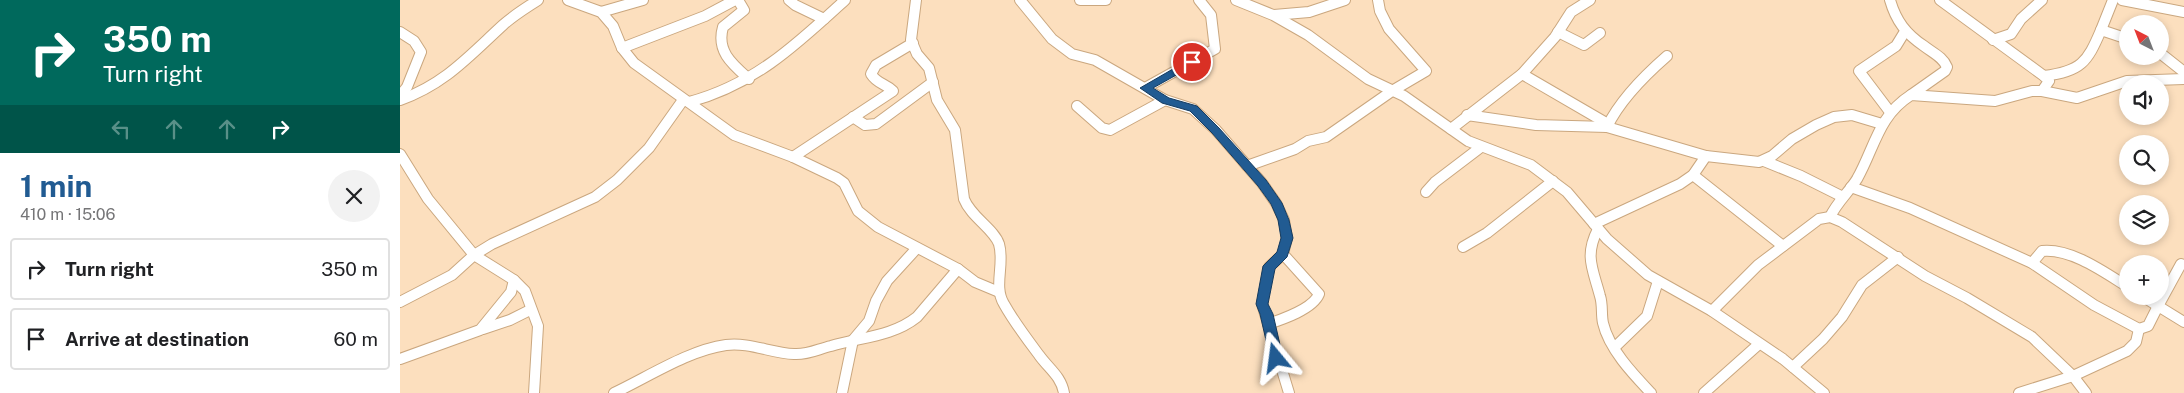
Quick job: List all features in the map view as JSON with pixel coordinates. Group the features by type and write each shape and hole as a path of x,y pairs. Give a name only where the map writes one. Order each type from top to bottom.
{"street":[{"path":"400,100 412,97 444,80 504,24 538,0"},
{"path":"568,0 601,12 613,26 622,48 634,63 734,135 793,157 837,178 844,183 858,211 878,227 958,269 975,282 999,292"},
{"path":"601,12 643,0"},
{"path":"622,48 683,26 737,0 744,10 723,27 720,47 725,57 749,79"},
{"path":"789,0 795,6 824,19"},
{"path":"400,302 452,275 474,255 511,234 547,221 594,197 617,180 650,148 686,101 721,93 749,79 773,63 845,0"},
{"path":"916,0 912,43 917,54 929,68 937,100 955,130 964,199 968,209 998,241 1002,255 999,292 1014,321 1062,383 1064,393"},
{"path":"1020,0 1052,39 1072,54 1095,60 1165,100 1193,109 1216,130 1276,203 1284,220 1287,238 1283,254 1269,266 1262,304 1276,358 1289,393"},
{"path":"1080,0 1106,0"},
{"path":"1145,88 1215,49 1211,15 1199,0"},
{"path":"1236,0 1273,16 1308,35 1368,79 1404,96 1481,147 1531,165 1567,192 1596,226 1648,275 1712,311 1793,367 1824,393"},
{"path":"1273,16 1309,12 1333,2 1346,0"},
{"path":"1246,166 1295,149 1308,141 1326,137 1392,91 1426,71 1390,32 1380,10 1378,0"},
{"path":"1452,129 1467,115 1522,74 1558,32 1572,12 1590,0"},
{"path":"1830,217 1867,160 1882,124 1890,112 1902,99 1911,95 1945,71 1947,66 1944,60 1904,33 1896,18 1890,0"},
{"path":"1940,0 2044,76 2049,81 2042,91"},
{"path":"1949,8 1957,0"},
{"path":"1993,40 2011,34 2022,19 2042,0"},
{"path":"2044,76 2062,74 2083,62 2095,48 2107,11 2113,0"},
{"path":"2122,0 2184,12"},
{"path":"2101,30 2119,36"},
{"path":"1558,32 1584,45 1600,33"},
{"path":"400,33 414,41 421,52 407,87 400,96"},
{"path":"1890,112 1859,71 1892,49 1902,39 1904,33"},
{"path":"793,157 893,91 890,87 875,81 871,74 876,66 912,43"},
{"path":"1607,126 1654,66 1667,56"},
{"path":"2169,60 2184,72"},
{"path":"1522,74 1607,126 1706,156 1764,161 1778,152 1796,136 1823,119 1852,115 1882,124"},
{"path":"1911,95 1995,101 2032,91 2042,91 2077,98 2127,82 2184,79"},
{"path":"853,116 865,125 876,124 933,82"},
{"path":"1077,106 1102,128 1110,130 1165,100"},
{"path":"1467,115 1536,125 1607,126"},
{"path":"1426,192 1433,181 1445,175 1461,160 1481,147"},
{"path":"400,154 428,199 474,255 514,280 525,291 530,310 538,326 534,393"},
{"path":"1651,393 1615,347 1604,325 1601,300 1591,273 1589,259 1591,245 1596,226 1680,184 1693,175 1706,156"},
{"path":"1764,161 1795,173 1842,196"},
{"path":"1693,175 1783,246"},
{"path":"1463,247 1487,233 1552,181"},
{"path":"1851,187 1910,208 2032,263 2094,305 2139,329 2148,326 2181,264"},
{"path":"1712,311 1745,276 1819,219 1830,217 1842,222 1925,276 1967,298 2032,338 2073,376 2086,393"},
{"path":"842,393 854,340 869,321 876,301 888,282 917,248"},
{"path":"2032,263 2043,250 2052,250 2066,254 2119,282"},
{"path":"1268,324 1292,316 1317,298 1319,294 1283,254"},
{"path":"1793,367 1823,339 1842,317 1862,285 1898,257"},
{"path":"614,393 679,362 720,346 735,344 798,356 819,352 829,346 902,328 918,316 941,284 958,269"},
{"path":"480,330 511,292 514,280"},
{"path":"1615,347 1647,316 1658,281"},
{"path":"2158,306 2184,322"},
{"path":"400,359 510,320 530,310"},
{"path":"2019,393 2073,376 2133,347 2139,329"},
{"path":"1704,393 1759,344"}],"route":[{"path":"1192,62 1145,88 1165,100 1193,109 1216,130 1262,183 1276,203 1284,220 1287,238 1283,254 1269,266 1262,304 1276,358"}]}
